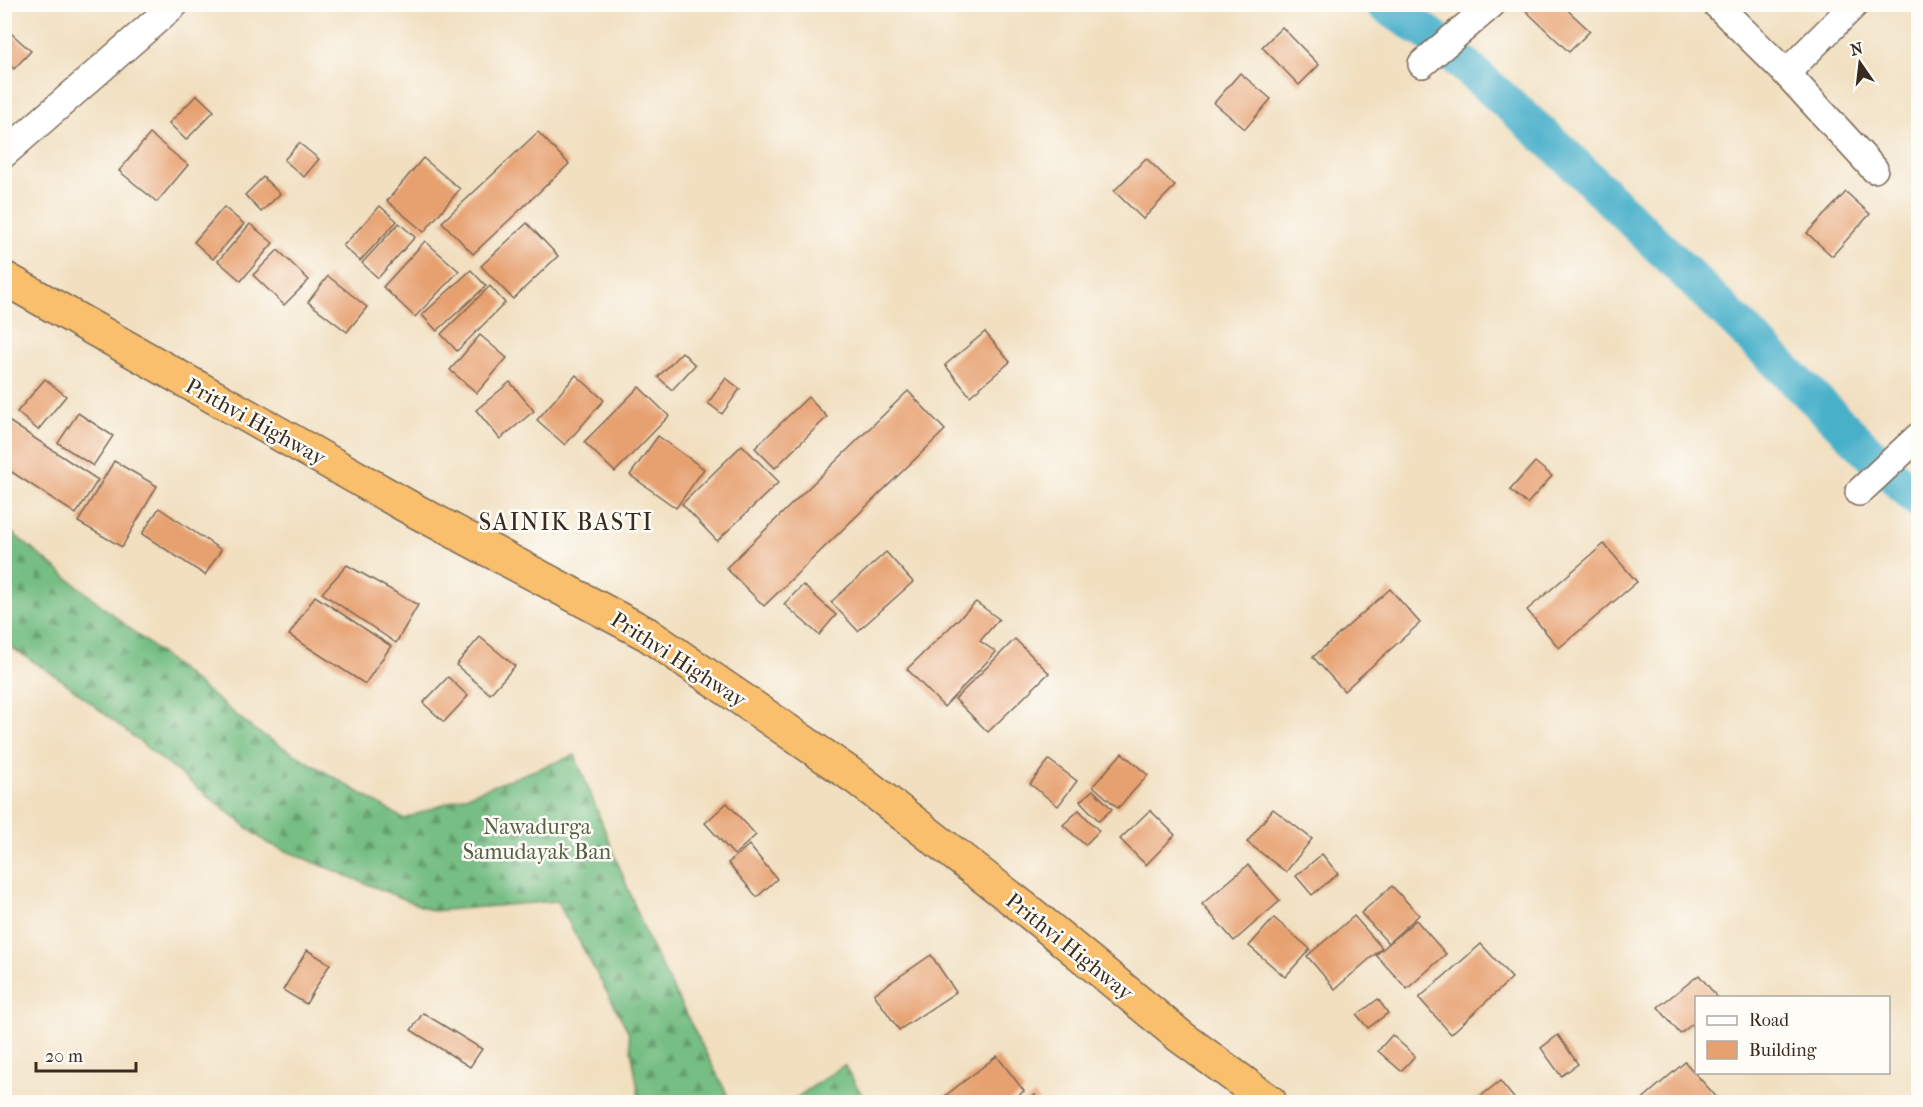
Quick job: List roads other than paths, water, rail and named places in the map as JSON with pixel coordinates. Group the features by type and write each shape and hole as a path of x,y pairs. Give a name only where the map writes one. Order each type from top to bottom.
{"highway":[{"name":"Prithvi Highway","path":"4,278 412,509 647,634 859,780 1028,911 1181,1037 1270,1102"}],"street":[{"path":"4,154 175,4"},
{"path":"1422,64 1492,4"},
{"path":"1716,4 1786,73 1874,169"},
{"path":"1786,73 1855,4"},
{"path":"1859,492 1918,437"}],"waterway":[{"path":"1383,4 1432,36 1558,148 1918,500"}],"district":[{"name":"SAINIK BASTI","path":"566,522"}],"park label":[{"name":"Nawadurga Samudayak Ban","path":"537,838"}]}
